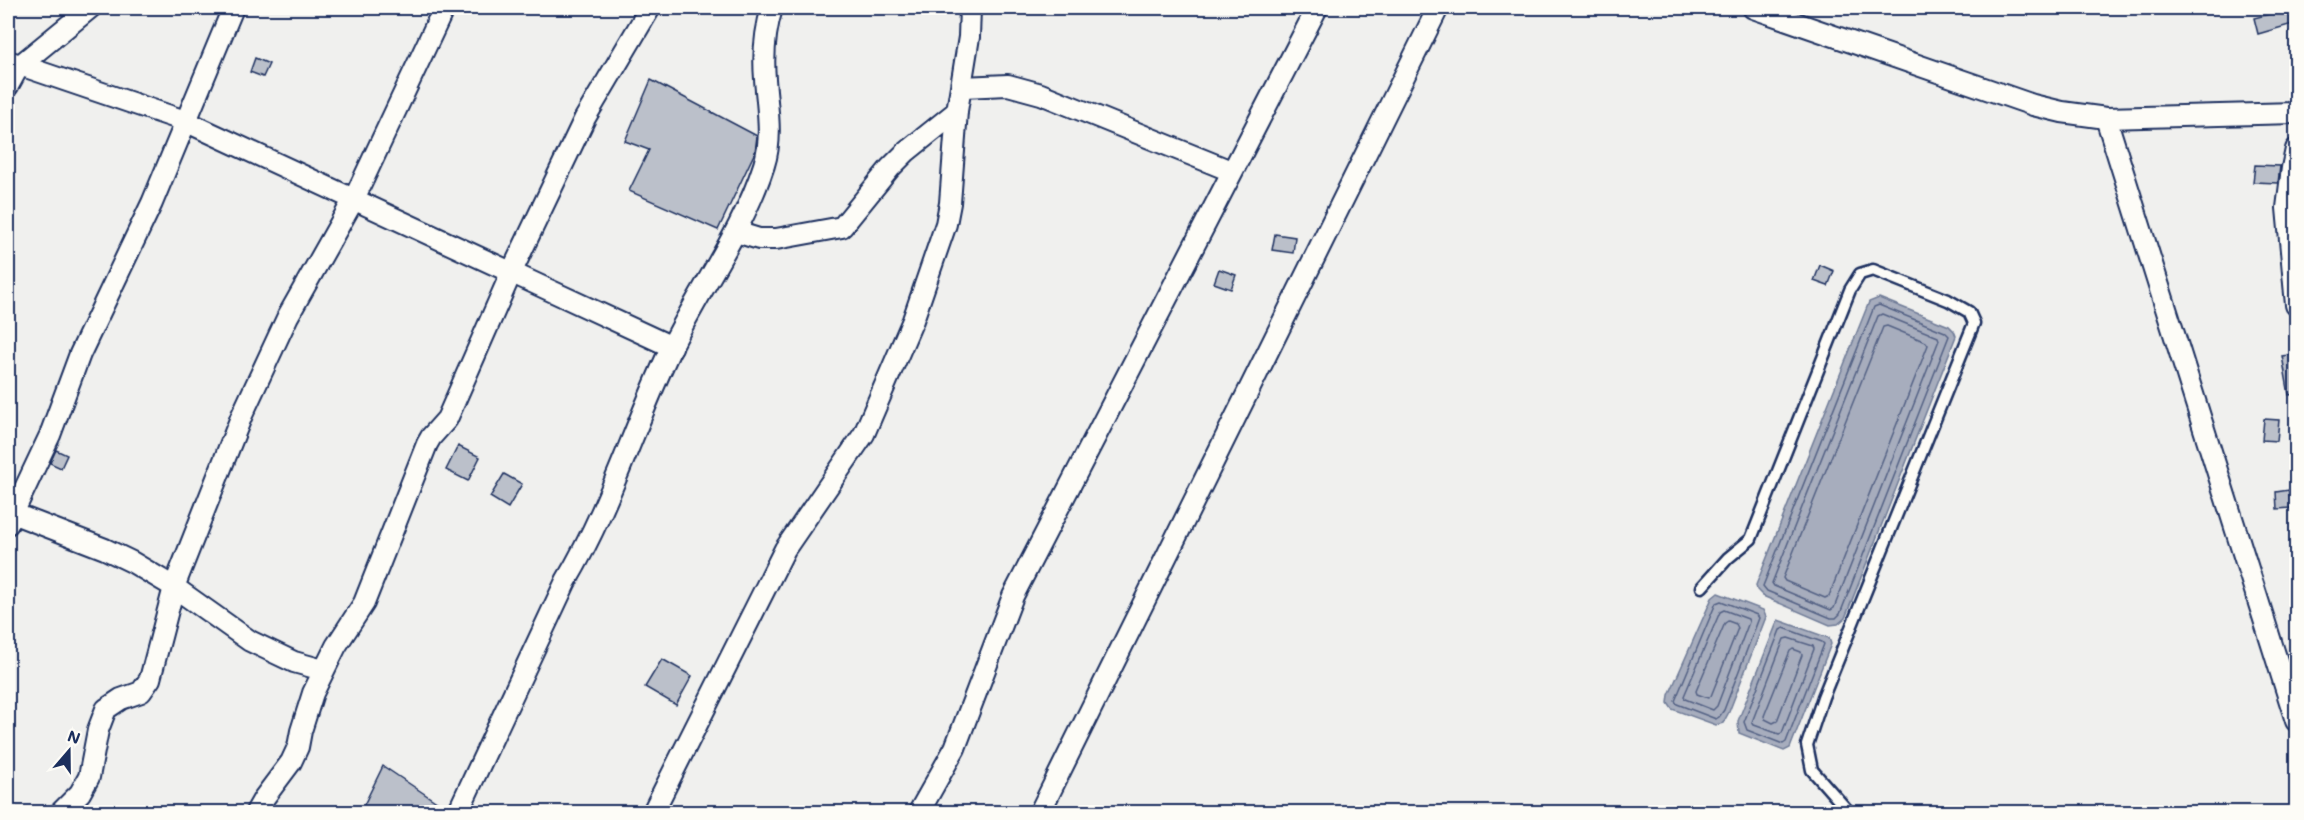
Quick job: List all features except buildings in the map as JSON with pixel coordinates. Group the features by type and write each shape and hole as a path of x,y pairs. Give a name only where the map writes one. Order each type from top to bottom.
{"street":[{"path":"8,86 13,63 90,8"},
{"path":"233,8 152,203 80,354 50,435 10,518 105,549 132,562 174,587 250,641 294,662 323,670"},
{"path":"61,813 80,793 89,777 98,730 106,709 121,699 141,692 150,679 174,587 246,405 288,316 354,199 444,8"},
{"path":"256,813 264,798 291,762 298,747 313,693 323,670 364,603 427,444 447,419 512,271 585,118 650,8"},
{"path":"458,813 566,582 587,545 650,393 672,347 736,232 765,163 769,132 765,76 766,28 772,8"},
{"path":"653,813 786,549 864,434 913,320 946,224 951,192 957,111 969,37 970,8"},
{"path":"919,813 955,748 1013,596 1317,8"},
{"path":"1040,813 1438,8"},
{"path":"1753,8 2033,105 2062,112 2106,118 2296,113"},
{"path":"13,63 185,121 672,347"},
{"path":"962,87 1008,85 1041,94 1231,171"},
{"path":"736,232 759,239 776,239 842,227 890,168 906,152 957,111"},
{"path":"2106,118 2296,721"},
{"path":"2296,149 2287,208 2296,305"}],"lane":[{"path":"1702,587 1728,558 1751,539 1850,290 1860,274 1873,270 1948,300 1969,312 1974,323 1823,697 1807,745 1812,770 1850,813"}],"water":[{"path":"1879,298 1949,326 1956,336 1845,618 1838,624 1830,625 1763,596 1757,590 1756,585 1869,302"},
{"path":"1718,593 1763,610 1766,617 1729,712 1723,723 1716,725 1672,709 1668,703 1669,695 1712,598"},
{"path":"1778,620 1829,638 1831,644 1790,748 1784,751 1739,733 1738,721"}]}
